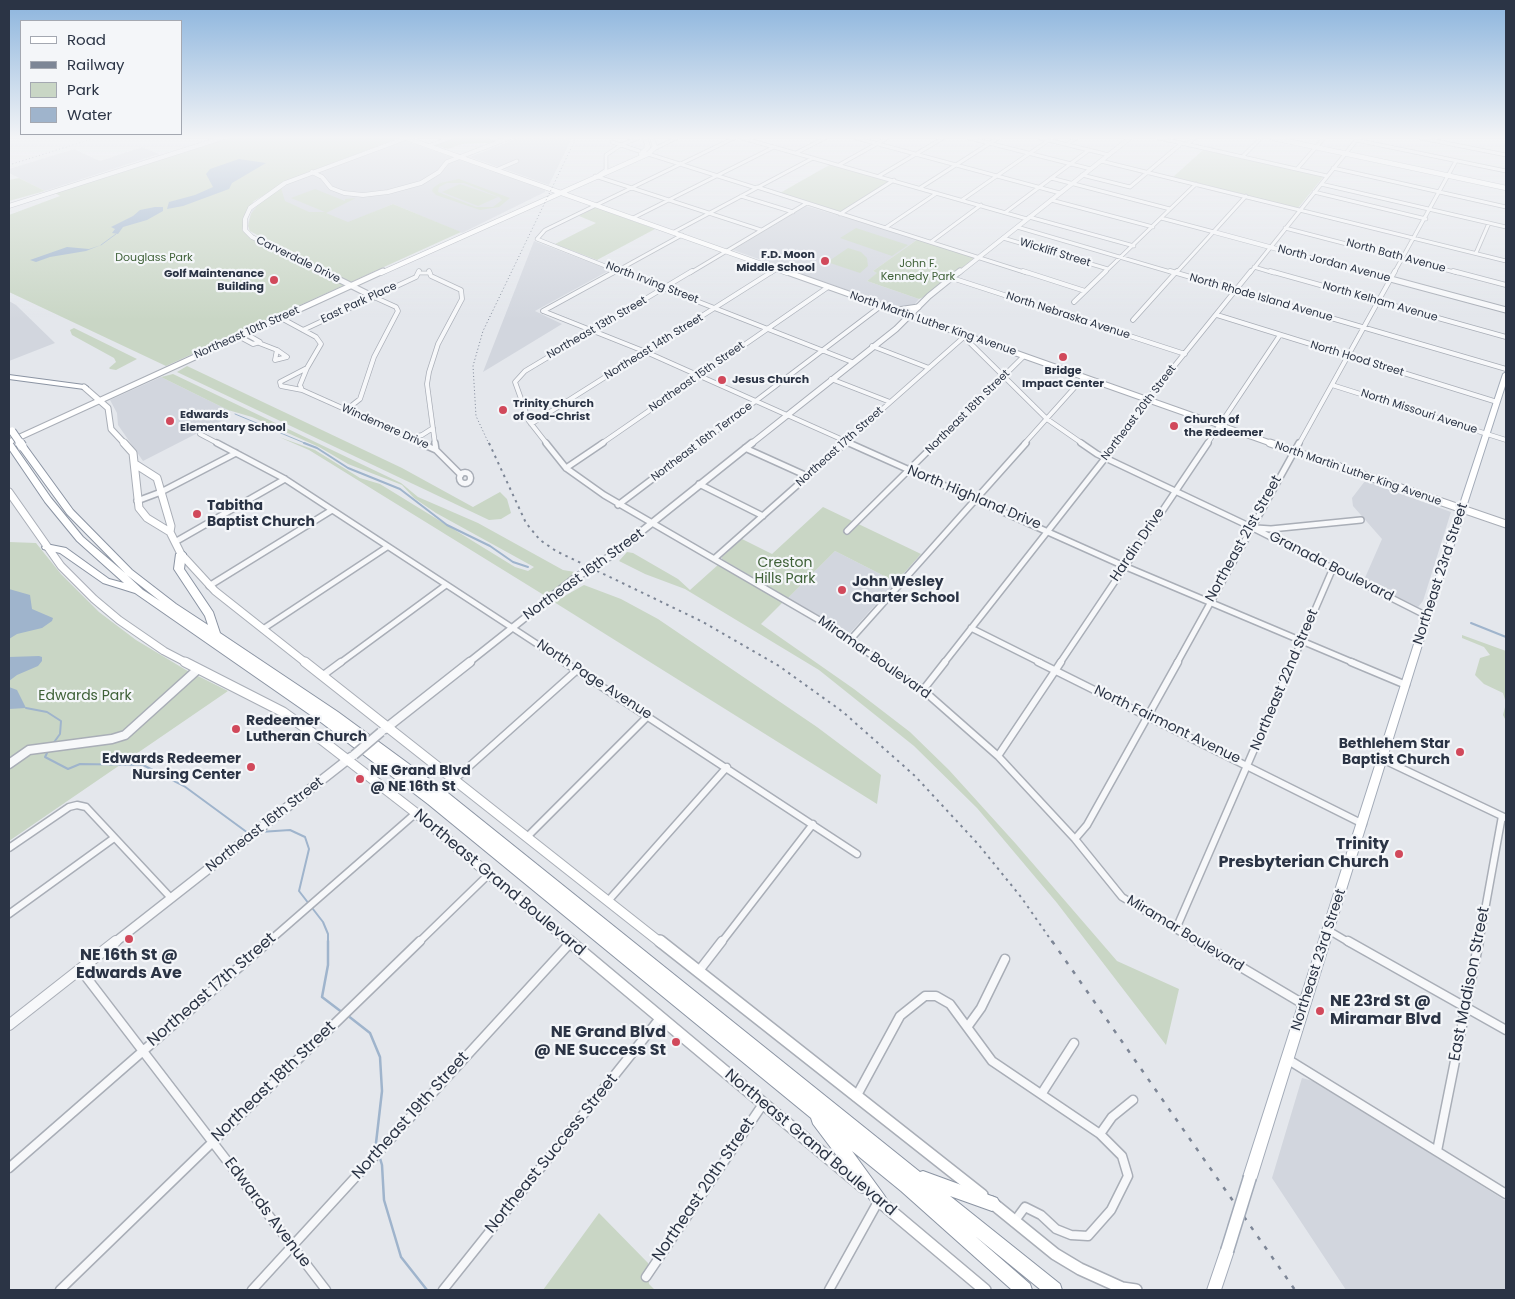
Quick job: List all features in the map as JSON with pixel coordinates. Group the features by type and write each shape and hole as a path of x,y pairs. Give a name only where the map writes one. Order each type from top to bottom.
{"highway":[{"path":"9,378 84,387"},
{"path":"10,429 70,512 107,552 159,596 334,715 438,793 1054,1290"},
{"path":"10,445 48,500 80,539 140,592 326,720 391,768 947,1220 1024,1290"},
{"path":"46,547 63,550 106,581 140,592"},
{"path":"181,554 179,569 210,615 216,636"},
{"path":"810,1108 879,1200"},
{"path":"912,1175 992,1203"}],"main road":[{"name":"Northeast 10th Street","path":"10,445 100,400 540,199"},
{"name":"North Martin Luther King Avenue","path":"578,199 1461,510 1506,524"},
{"path":"894,310 918,307"},
{"name":"Northeast 23rd Street","path":"1214,1290 1363,824 1427,616 1506,374"},
{"path":"84,387 100,400 110,412 111,429 130,449 135,464 134,477 137,501 143,514 170,532 181,554 209,586 322,676 384,730 454,780 527,837 1055,1254 1080,1269 1121,1289 1136,1290"},
{"path":"135,464 157,478 171,526 170,532"},
{"name":"Northeast Grand Boulevard","path":"9,492 46,547 78,584 100,605 141,636 197,670 295,720 351,757 985,1290"},
{"name":"North Martin Luther King Avenue","path":"1461,510 1470,516 1506,529"}],"street":[{"path":"9,206 32,199"},
{"name":"Carverdale Drive","path":"261,199 247,213 244,219 245,230 259,240 396,308 398,311 374,357 360,398 346,410"},
{"path":"596,205 609,199"},
{"path":"664,199 761,230"},
{"path":"634,218 671,199"},
{"path":"674,232 736,199"},
{"path":"749,199 792,212"},
{"path":"793,199 1085,291"},
{"path":"840,214 864,199"},
{"path":"885,228 927,199"},
{"path":"958,199 1134,246"},
{"path":"1006,212 1024,199"},
{"path":"1129,199 1170,209"},
{"path":"1074,302 1181,199"},
{"path":"1133,320 1244,199"},
{"path":"1257,199 1506,261"},
{"name":"Northeast 20th Street","path":"923,690 1105,458 1148,400 1309,199"},
{"path":"1341,199 1426,219"},
{"path":"1383,199 1506,227"},
{"name":"Northeast 21st Street","path":"1075,839 1086,825 1251,527 1426,219 1435,199"},
{"path":"1468,199 1506,207"},
{"path":"1051,200 1153,227"},
{"name":"Northeast 16th Street","path":"9,1025 351,757 575,578 612,555 653,523 831,378 896,329 952,278 1051,200"},
{"name":"Northeast 13th Street","path":"517,377 808,203"},
{"name":"North Irving Street","path":"596,205 536,237 540,241 852,362"},
{"path":"931,242 981,206"},
{"name":"North Jordan Avenue","path":"1161,218 1506,310"},
{"path":"1476,253 1489,223"},
{"name":"North Rhode Island Avenue","path":"1017,227 1506,370"},
{"name":"North Bath Avenue","path":"1285,228 1506,285"},
{"path":"618,270 682,235"},
{"name":"Wickliff Street","path":"1003,238 1108,269"},
{"name":"North Kelham Avenue","path":"1254,267 1506,338"},
{"name":"Northeast 14th Street","path":"532,424 777,269"},
{"name":"East Park Place","path":"416,277 419,271 424,270 429,271 431,276"},
{"name":"North Highland Drive","path":"618,270 543,311 646,352 787,414 845,442 1048,530 1124,566 1406,685"},
{"name":"East Park Place","path":"303,330 416,277 421,275 431,276"},
{"path":"431,276 463,293 438,344 429,372 428,384 436,450"},
{"name":"North Nebraska Avenue","path":"952,278 1185,354"},
{"name":"Northeast 15th Street","path":"566,468 828,287"},
{"name":"Northeast 16th Terrace","path":"618,505 881,306"},
{"name":"North Hood Street","path":"1217,315 1497,402"},
{"path":"281,318 316,337 321,344 307,368 300,385 302,390"},
{"path":"246,334 260,341 259,344"},
{"name":"Hardin Drive","path":"998,756 1280,335"},
{"path":"240,336 253,344 265,344 277,350"},
{"name":"Northeast 17th Street","path":"714,558 965,336"},
{"name":"Granada Boulevard","path":"965,336 1047,419 1105,458 1251,527 1427,616"},
{"path":"872,346 929,368"},
{"name":"Northeast 18th Street","path":"847,530 1024,356"},
{"name":"Windemere Drive","path":"307,368 286,377 279,384 285,388 302,390 436,450 461,475"},
{"name":"Miramar Boulevard","path":"517,377 514,382 516,391 532,424 566,468 618,505 714,558 850,639 923,690 998,756 1075,839 1122,897 1305,1006"},
{"path":"850,639 1084,377"},
{"path":"831,378 890,402"},
{"name":"North Missouri Avenue","path":"1332,385 1506,440"},
{"path":"408,438 422,436 433,428"},
{"name":"North Page Avenue","path":"200,434 285,479 857,854"},
{"path":"745,448 807,476"},
{"path":"137,501 161,492 236,453"},
{"path":"175,542 285,479"},
{"path":"700,484 763,516"},
{"path":"209,586 332,510"},
{"path":"1251,527 1271,529 1361,520"},
{"path":"262,629 387,547"},
{"name":"Northeast 22nd Street","path":"1176,929 1333,568"},
{"path":"322,676 446,585"},
{"name":"North Fairmont Avenue","path":"971,628 1363,824"},
{"path":"9,764 29,750 112,739 125,735 197,670"},
{"path":"454,780 576,671"},
{"path":"527,837 648,716"},
{"path":"1382,759 1504,817"},
{"path":"608,901 727,767"},
{"path":"9,848 61,812 77,805 86,807 170,898"},
{"name":"Northeast 17th Street","path":"9,1168 416,813"},
{"name":"East Madison Street","path":"1437,1151 1504,817"},
{"path":"698,972 812,824"},
{"path":"9,914 114,838"},
{"name":"Northeast 18th Street","path":"60,1290 489,874"},
{"path":"1328,930 1506,1030"},
{"name":"Northeast 19th Street","path":"252,1290 571,942"},
{"path":"968,1026 981,1008 1005,959"},
{"name":"Edwards Avenue","path":"80,969 326,1290"},
{"path":"856,1097 900,1016 925,996 936,996 950,1004 992,1061 1008,1074 1042,1093 1100,1134 1122,1156 1128,1176 1111,1210 1088,1236 1071,1235 1056,1229 1041,1215 1025,1207 1014,1222"},
{"name":"Northeast Success Street","path":"443,1290 661,1017"},
{"path":"1042,1093 1074,1043"},
{"path":"1287,1059 1506,1194"},
{"path":"1100,1134 1112,1117 1133,1100"},
{"name":"Northeast 20th Street","path":"646,1277 763,1104"},
{"path":"828,1290 879,1200"}],"shaded area":[{"path":"264,199 532,199 462,233 393,204 348,223 264,238 250,231 248,223 252,210"},
{"name":"F.D. Moon Middle School","path":"806,206 918,239 873,271 878,273 867,281 919,299 913,306 898,308 733,250"},
{"path":"534,241 610,270 535,311 562,324 483,372"},
{"path":"9,301 16,305 55,343 9,361"},
{"name":"Edwards Elementary School","path":"161,377 228,410 229,417 143,461 118,425 117,413 110,400"},
{"path":"1365,481 1451,512 1423,601 1418,607 1364,580 1382,539 1353,506 1352,498"},
{"name":"John Wesley Charter School","path":"835,551 896,582 850,633 788,598"},
{"path":"1302,1078 1317,1082 1506,1201 1506,1290 1346,1290 1272,1178"}],"green space":[{"name":"Douglass Park","path":"53,199 258,199 247,210 242,230 257,241 263,238 250,231 248,226 251,214 265,199 284,199 285,201 309,212 325,212 293,199 339,199 345,201 345,199 355,199 326,213 348,222 393,204 461,232 166,366 9,292 9,215"},
{"path":"447,199 455,199 476,207 493,207 502,200 501,199 509,199 499,207 480,210"},
{"path":"459,199 494,199 478,206"},
{"path":"798,199 861,199 840,212"},
{"path":"1260,199 1306,199 1298,208"},
{"path":"594,208 655,229 597,260 555,244 596,223 579,216"},
{"path":"856,228 908,245 892,256 840,238"},
{"name":"John F. Kennedy Park","path":"918,239 974,258 928,295 919,299 867,281 877,273 873,271"},
{"path":"848,248 861,252 867,258 868,266 860,273 830,263 829,261"},
{"path":"74,328 137,359 116,370 110,369 116,362 114,358 72,335 70,330"},
{"path":"187,366 402,468 473,507 500,492 507,499 511,513 501,519 489,520 177,372"},
{"path":"173,374 401,483 418,497 478,523 563,570 575,572 574,576 547,597 309,450 279,437 315,450 360,478 380,484 515,567 528,571 534,567 436,513 414,498 402,485 348,464 319,447 252,417 228,410 161,377"},
{"name":"Creston Hills Park","path":"823,507 921,554 896,582 835,551 788,598 722,559 742,539 772,554"},
{"name":"Edwards Park","path":"9,542 36,543 61,574 99,612 136,640 186,670 228,691 9,841"},
{"path":"627,552 633,553 678,579 690,590 719,564 783,602 761,624 854,689 910,732 949,770 1016,844 1117,961 1179,989 1166,1045 1057,903 977,808 914,746 819,670 685,589 645,574 619,561"},
{"path":"584,585 621,599 658,619 817,727 881,775 877,804 554,602"},
{"path":"1462,635 1506,651 1506,703 1503,693 1484,684 1475,675 1480,658 1490,655 1484,647 1462,638"},
{"path":"1506,703 1506,721 1503,715"},
{"path":"599,1213 648,1263 649,1284 655,1290 543,1290"}],"water":[{"path":"182,199 203,199 183,206 167,209 169,202"},
{"path":"163,207 163,211 147,220 123,227 118,234 112,233 115,229 111,227 133,216 140,210"},
{"path":"101,245 86,251 50,257 36,262 30,260 67,247 89,249"},
{"path":"9,589 30,595 32,609 53,618 52,621 42,628 17,634 9,639"},
{"path":"9,657 42,657 42,661 38,666 17,675 9,681"},
{"path":"9,687 17,690 26,708 9,709"}],"waterway":[{"path":"101,245 116,234"},
{"path":"235,414 307,444"},
{"path":"304,443 317,448 348,468 400,489 447,525 490,546 513,562 528,567"},
{"path":"1471,623 1506,637"},
{"path":"26,708 47,712 61,721 60,734 52,745"},
{"path":"48,751 45,757 68,769 80,764 143,765 184,786 248,833"},
{"path":"260,832 290,830 305,837 309,849 299,891 323,922 328,934 328,965 322,997 343,1013"},
{"path":"347,1015 370,1033 380,1057 382,1091 376,1143 378,1148"},
{"path":"379,1155 382,1165 384,1200 401,1257 427,1290"}],"railway":[{"path":"489,444 476,416 473,366 483,331 547,199"},
{"path":"489,443 526,523 540,540 556,551 703,622 779,666 843,712 915,776 978,844 1021,897 1053,943"},
{"path":"1052,941 1295,1290"}],"place":[{"name":"F.D. Moon Middle School","path":"825,261"},
{"name":"Golf Maintenance Building","path":"274,280"},
{"name":"Bridge Impact Center","path":"1063,357"},
{"name":"Jesus Church","path":"722,380"},
{"name":"Trinity Church of God-Christ","path":"503,410"},
{"name":"Edwards Elementary School","path":"170,421"},
{"name":"Church of the Redeemer","path":"1174,426"},
{"name":"Tabitha Baptist Church","path":"197,514"},
{"name":"John Wesley Charter School","path":"842,590"},
{"name":"Redeemer Lutheran Church","path":"236,729"},
{"name":"Bethlehem Star Baptist Church","path":"1460,752"},
{"name":"Edwards Redeemer Nursing Center","path":"251,767"},
{"name":"NE Grand Blvd @ NE 16th St","path":"360,779"},
{"name":"Trinity Presbyterian Church","path":"1399,854"},
{"name":"NE 16th St @ Edwards Ave","path":"129,939"},
{"name":"NE 23rd St @ Miramar Blvd","path":"1320,1011"},
{"name":"NE Grand Blvd @ NE Success St","path":"676,1042"}]}
